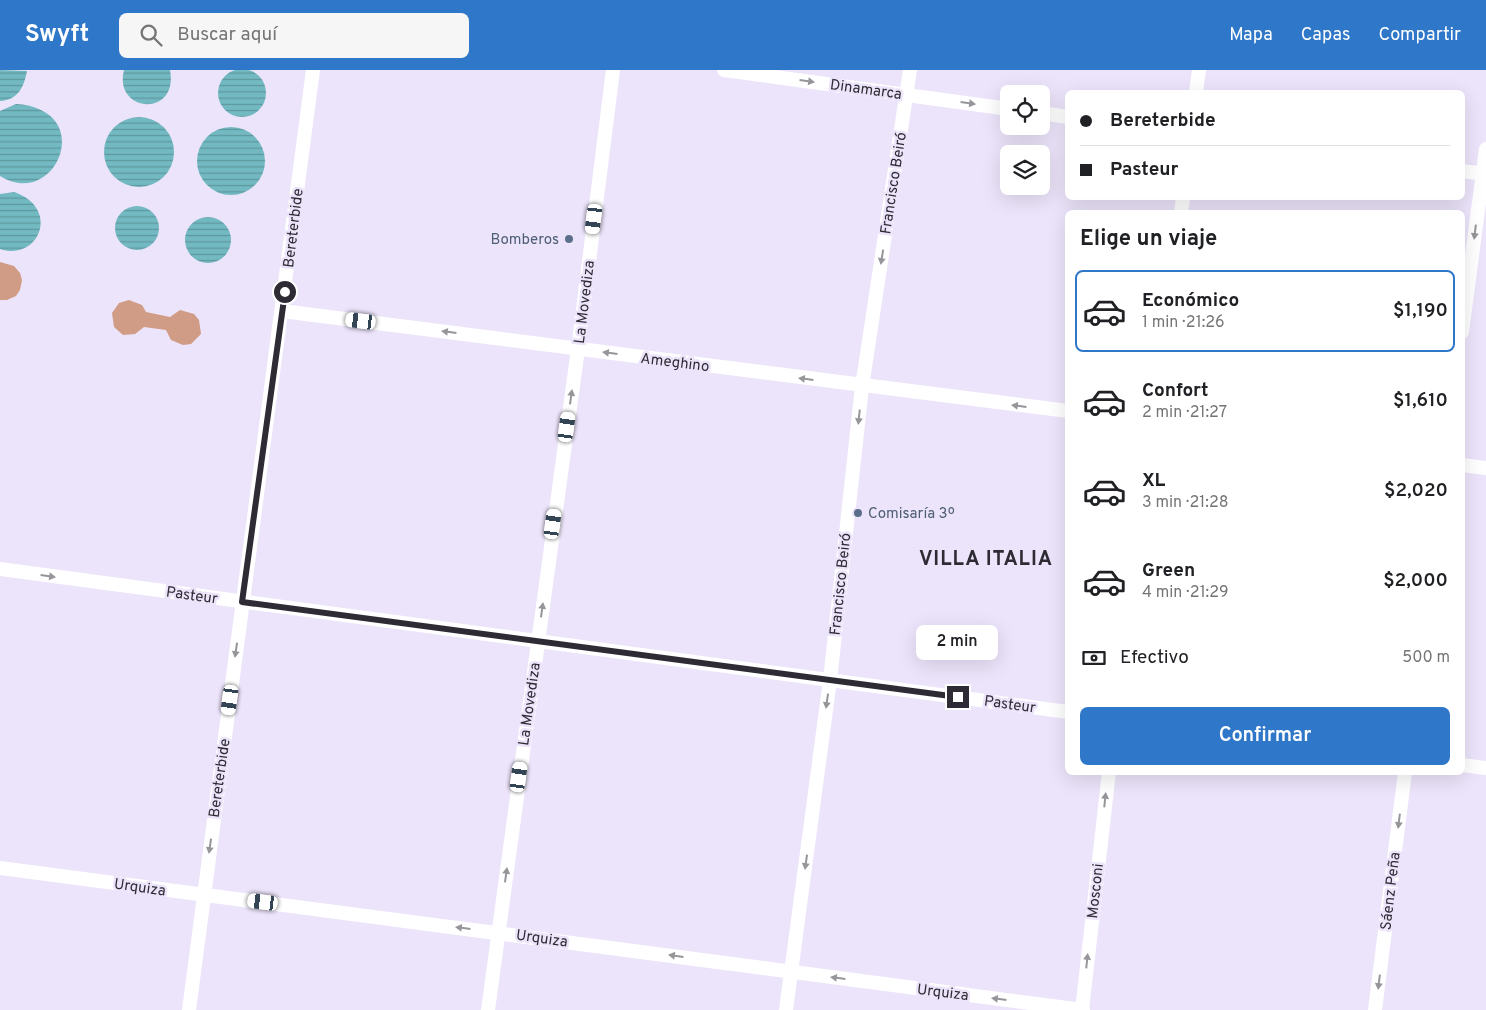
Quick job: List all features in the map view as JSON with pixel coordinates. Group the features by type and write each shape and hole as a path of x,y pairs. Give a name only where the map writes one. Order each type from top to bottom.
{"street":[{"name":"Bereterbide","path":"189,1010 282,311 312,70"},
{"name":"La Movediza","path":"488,1010 578,349 613,70"},
{"name":"Dinamarca","path":"724,70 1000,108"},
{"name":"Francisco Beiró","path":"786,1010 830,680 862,387 910,70"},
{"path":"1196,90 1199,70"},
{"path":"1050,114 1065,117"},
{"path":"1465,310 1486,149"},
{"path":"1465,171 1484,174"},
{"name":"Ameghino","path":"282,311 1065,412"},
{"path":"1465,465 1486,468"},
{"name":"Pasteur","path":"0,569 1065,712"},
{"path":"1465,765 1486,768"},
{"name":"Mosconi","path":"1082,1010 1109,775"},
{"name":"Sáenz Peña","path":"1375,1010 1405,775"},
{"name":"Urquiza","path":"0,868 1082,1010"}],"shaded area":[{"path":"242,69 251,71 259,76 264,84 266,93 264,102 259,110 251,115 242,117 233,115 225,110 220,102 218,93 220,84 225,76 233,71"},
{"path":"0,70 27,71 19,92 11,98 0,101"},
{"path":"124,70 170,70 170,86 165,96 156,102 146,104 136,102 128,95 123,84"},
{"path":"16,104 41,110 56,122 62,138 60,155 51,170 38,180 20,183 0,176 0,111"},
{"path":"139,117 152,120 164,127 171,139 174,152 171,165 164,177 152,184 139,187 126,184 114,177 107,165 104,152 107,139 114,127 126,120"},
{"path":"231,127 244,129 255,137 263,148 265,161 263,174 255,185 244,193 231,195 218,193 207,185 199,174 197,161 199,148 207,137 218,129"},
{"path":"14,192 28,200 37,209 41,220 39,231 34,241 25,248 14,251 0,249 0,194"},
{"path":"133,206 141,206 153,212 159,228 153,244 141,250 133,250 121,244 115,232 115,224 121,212"},
{"path":"208,217 221,221 227,227 231,240 227,253 221,259 208,263 195,259 189,253 185,240 189,227 195,221"}],"building":[{"path":"0,262 14,266 20,273 22,280 20,290 16,296 7,300 0,300"},
{"path":"129,300 142,305 146,312 170,317 180,310 194,314 199,320 201,334 191,344 183,345 171,340 166,330 144,327 135,334 123,335 114,327 112,313 119,303"}],"place":[{"name":"Bomberos","path":"569,239"},
{"name":"Comisaría 3º","path":"858,513"}],"district":[{"name":"VILLA ITALIA","path":"986,558"}],"route":[{"path":"285,292 242,602 958,697"}]}
